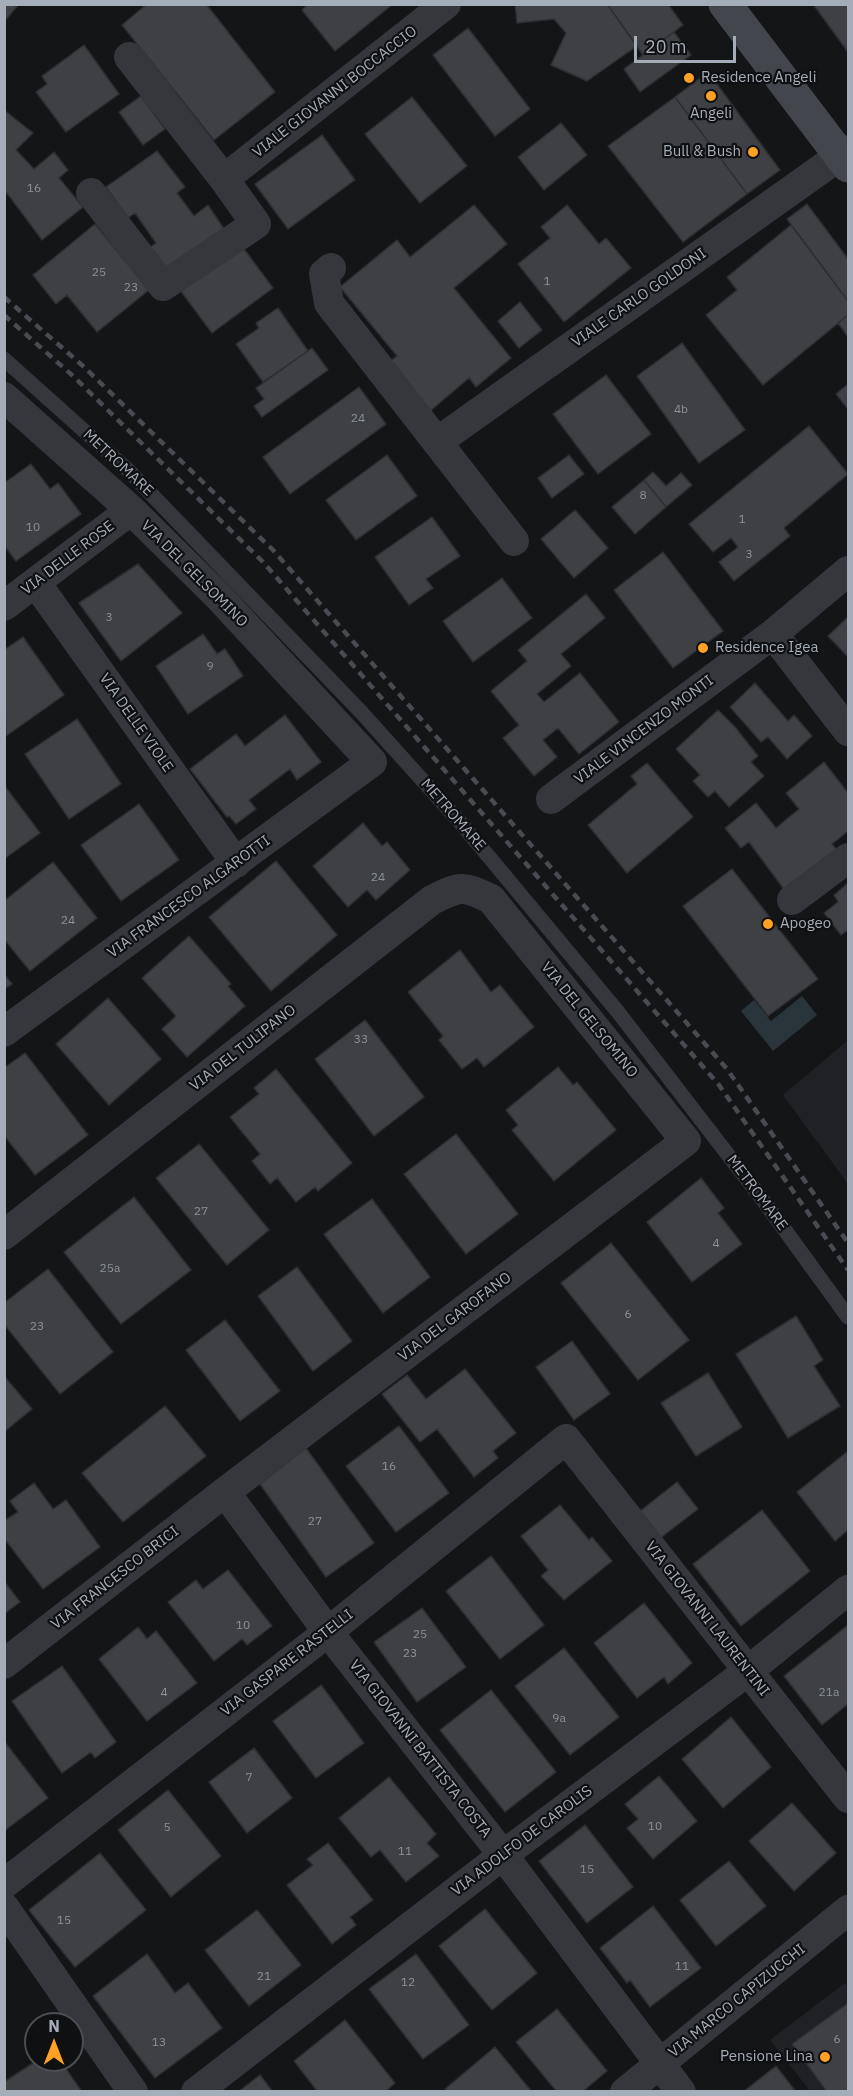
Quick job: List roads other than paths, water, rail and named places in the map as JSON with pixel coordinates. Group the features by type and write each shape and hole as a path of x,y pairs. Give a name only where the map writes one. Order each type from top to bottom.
{"street":[{"name":"VIALE GIOVANNI BOCCACCIO","path":"224,179 446,4"},
{"path":"725,4 846,157"},
{"path":"91,192 163,286 256,224 129,57"},
{"name":"VIALE CARLO GOLDONI","path":"437,442 846,157"},
{"path":"331,267 324,274 329,303 514,541"},
{"name":"VIA DEL GELSOMINO","path":"4,397 131,510 219,597 372,762"},
{"name":"VIA DELLE ROSE","path":"4,606 131,510"},
{"name":"VIALE VINCENZO MONTI","path":"551,799 773,634 849,571"},
{"name":"VIA DELLE VIOLE","path":"36,583 236,863"},
{"path":"773,634 849,731"},
{"name":"VIA FRANCESCO ALGAROTTI","path":"4,1032 372,762"},
{"path":"792,900 849,858"},
{"name":"VIA DEL TULIPANO","path":"4,1235 432,900 454,889 470,888 491,899"},
{"name":"VIA DEL GELSOMINO","path":"491,899 686,1141"},
{"name":"VIA DEL GAROFANO","path":"225,1492 686,1141"},
{"name":"VIA GASPARE RASTELLI","path":"4,1884 328,1632 566,1439"},
{"name":"VIA GIOVANNI LAURENTINI","path":"566,1439 849,1798"},
{"name":"VIA GIOVANNI BATTISTA COSTA","path":"225,1492 328,1632 503,1855 681,2091"},
{"name":"VIA FRANCESCO BRICI","path":"4,1664 225,1492"},
{"name":"VIA ADOLFO DE CAROLIS","path":"196,2091 503,1855 748,1671 849,1590"},
{"path":"4,1907 133,2091"},
{"name":"VIA MARCO CAPIZUCCHI","path":"625,2091 849,1910"}],"lane":[{"name":"METROMARE","path":"4,359 129,471 362,713 460,822 618,1012 766,1204 849,1317"}],"railway":[{"path":"4,297 83,366 273,550 727,1069 848,1243"},
{"path":"4,315 73,376 263,562 719,1085 848,1270"}],"place":[{"name":"Residence Angeli","path":"689,78"},
{"name":"Angeli","path":"711,96"},
{"name":"Bull & Bush","path":"753,152"},
{"name":"Residence Igea","path":"703,648"},
{"name":"Apogeo","path":"768,924"},
{"name":"Pensione Lina","path":"825,2057"}]}
